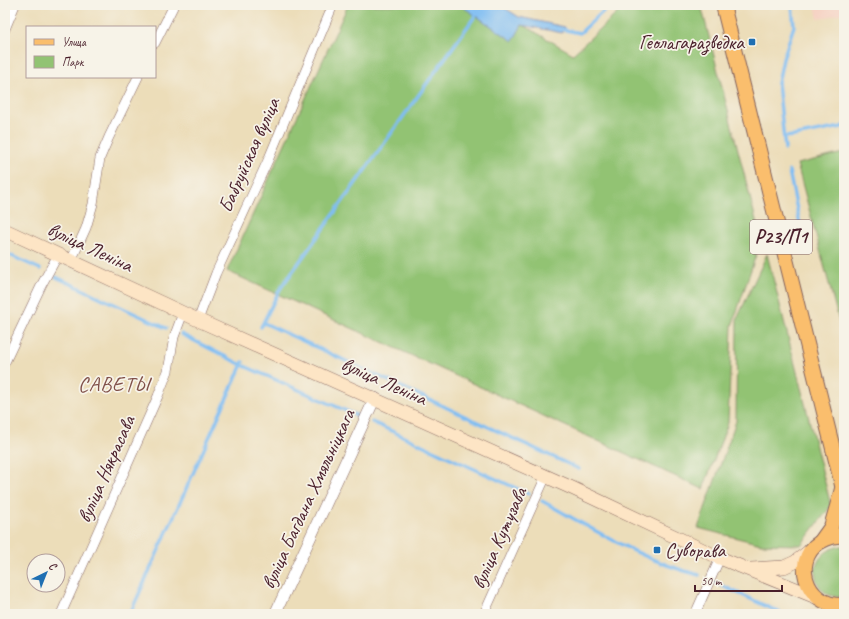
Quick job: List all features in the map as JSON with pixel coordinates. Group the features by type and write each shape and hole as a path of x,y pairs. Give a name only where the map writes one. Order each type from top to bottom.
{"main road":[{"name":"Р23/П1","path":"723,5 836,457 843,491 831,527 817,545"},
{"name":"вуліца Леніна","path":"5,230 198,320 375,398 546,476 720,558 822,600 844,612"},
{"path":"844,536 831,536 817,545 808,557 805,565 807,583 812,591 822,600 837,606 844,605"},
{"name":"вуліца Леніна","path":"747,569 784,567 795,562 817,545"}],"street":[{"path":"5,29 15,5"},
{"path":"156,41 174,5"},
{"name":"Бабруйская вуліца","path":"198,320 216,273 268,158 333,5"},
{"path":"71,261 86,228 93,204 100,158 138,78"},
{"path":"5,362 42,284 58,255"},
{"name":"вуліца Някрасава","path":"61,614 158,396 168,371 174,337 183,313"},
{"name":"вуліца Багдана Хмяльніцкага","path":"275,614 375,398"},
{"name":"вуліца Кутузава","path":"484,614 546,476"},
{"path":"695,614 720,558"}],"shaded area":[{"path":"815,5 844,5 844,13 818,19"}],"green space":[{"path":"348,5 489,5 573,54 626,5 701,5 761,240 732,326 728,423 703,489 227,271"},
{"path":"843,153 844,158 844,340 797,164"},
{"path":"767,254 831,506 801,545 761,544 698,528 736,421 737,319"},
{"path":"844,546 844,597 833,596 824,591 818,584 816,575 816,566 821,557 829,550"}],"water":[{"path":"460,5 500,5 519,17 565,27 562,33 522,25 513,41"}],"waterway":[{"path":"561,29 580,33 610,5"},
{"path":"785,149 778,83 783,59 794,26 792,5"},
{"path":"261,327 280,289 478,12"},
{"path":"784,137 842,127 844,125"},
{"path":"789,171 801,229"},
{"path":"5,253 40,269"},
{"path":"56,277 166,328"},
{"path":"264,323 579,469"},
{"path":"181,334 242,365 358,416"},
{"path":"130,614 243,362"},
{"path":"372,422 529,494"},
{"path":"542,501 638,553 678,569 699,575"},
{"path":"714,582 783,614"}],"place":[{"name":"Геолагаразведка","path":"752,42"},
{"name":"Суворава","path":"657,550"}],"district":[{"name":"САВЕТЫ","path":"114,384"}]}
